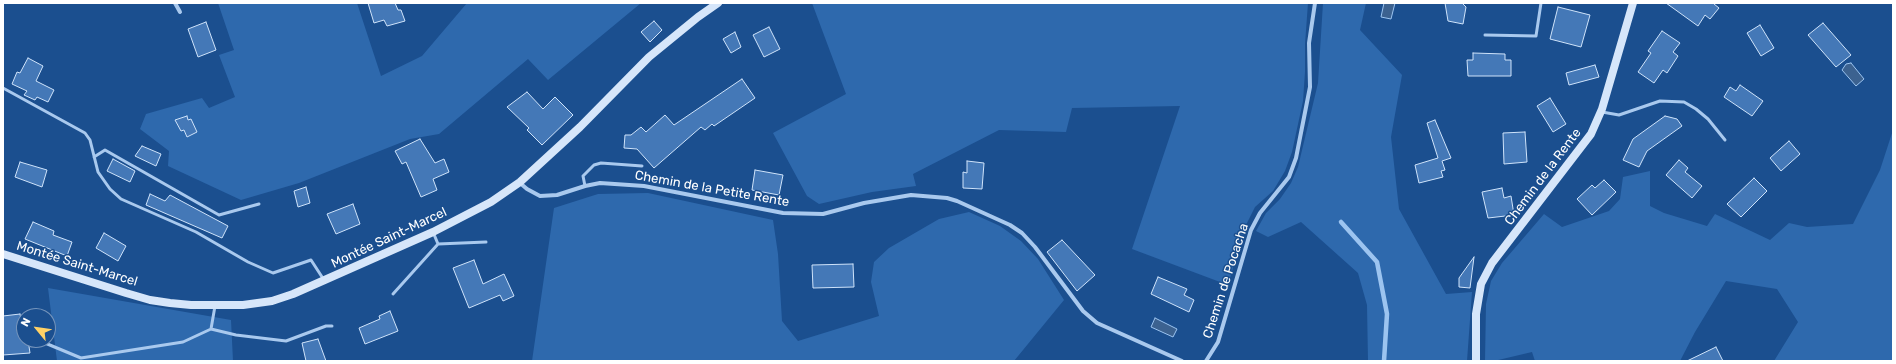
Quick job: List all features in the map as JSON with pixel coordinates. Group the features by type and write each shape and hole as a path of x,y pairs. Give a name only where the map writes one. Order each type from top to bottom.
{"main road":[{"name":"Montée Saint-Marcel","path":"3,254 150,300 190,305 242,305 272,301 325,281 433,232 491,202 520,182 580,127 649,57 698,17 718,3"},
{"name":"Chemin de la Rente","path":"1476,361 1477,303 1486,274 1492,263 1591,134 1601,112 1633,3"}],"street":[{"path":"175,3 180,12"},
{"name":"Chemin de Pocacha","path":"1206,361 1218,342 1251,230 1260,213 1289,177 1296,158 1310,87 1309,43 1315,3"},
{"name":"Chemin de la Petite Rente","path":"520,182 527,189 540,196 557,195 600,183 644,186 783,213 824,214 864,203 911,195 947,198 1010,225 1022,233 1035,247 1083,311 1097,323 1182,361"}],"lane":[{"path":"1485,35 1536,36 1541,3"},
{"path":"3,88 85,133 90,140 98,172 110,189 121,199 196,232 248,262 273,273 311,260 325,281"},
{"path":"1601,112 1612,115 1660,101 1684,102 1696,109 1708,119 1726,140"},
{"path":"94,157 105,150 219,214 259,204"},
{"path":"585,186 583,176 594,165 601,163 642,166"},
{"path":"433,232 438,244"},
{"path":"393,294 438,244 486,242"},
{"path":"211,329 215,304"},
{"path":"56,348 81,358 183,342 211,329 236,336 286,341 326,326 332,326"}],"shaded area":[{"path":"218,3 357,3 381,76 422,56 467,3 641,3 548,80 528,59 439,134 410,139 299,183 241,200 168,166 169,151 140,129 146,114 202,98 209,108 235,97 219,55 234,50"},
{"path":"812,3 1308,3 1303,101 1292,152 1285,171 1273,191 1255,207 1245,227 1228,285 1132,249 1180,106 1072,108 1066,132 999,130 913,174 916,186 872,192 819,204 807,196 773,133 846,94"},
{"path":"1323,3 1366,3 1360,30 1402,75 1391,137 1399,209 1446,294 1472,292 1467,361 1368,361 1367,305 1358,273 1301,222 1268,237 1256,231 1266,213 1280,199 1291,183 1298,167 1318,83"},
{"path":"1384,3 1395,3 1391,19 1381,17"},
{"path":"1851,63 1864,79 1856,86 1842,70 1846,64"},
{"path":"1893,130 1893,361 1774,361 1798,322 1777,289 1726,281 1695,332 1680,361 1535,361 1532,352 1494,361 1485,361 1486,304 1491,281 1502,263 1544,214 1562,227 1609,211 1620,199 1623,177 1650,171 1650,206 1664,213 1707,226 1715,214 1770,240 1789,223 1807,227 1853,224 1880,170"},
{"path":"648,193 773,220 778,254 782,321 798,341 879,316 871,282 874,262 889,248 939,219 969,212 1000,226 1021,241 1038,259 1064,300 1014,361 532,361 554,208 598,194"},
{"path":"48,288 231,320 233,361 57,361 55,348 56,308 50,308"},
{"path":"1155,318 1177,329 1173,337 1151,327"}],"building":[{"path":"368,3 395,3 398,10 401,10 405,21 387,26 384,20 374,23"},
{"path":"1445,3 1462,3 1466,7 1463,24 1448,21"},
{"path":"1666,3 1715,3 1714,4 1719,8 1710,19 1705,15 1698,26"},
{"path":"1558,7 1590,15 1581,47 1550,39"},
{"path":"654,21 662,30 650,42 641,32"},
{"path":"206,22 216,50 198,57 188,29"},
{"path":"1823,23 1851,55 1836,67 1808,35"},
{"path":"1760,25 1774,48 1761,56 1747,33"},
{"path":"769,27 780,49 764,57 753,35"},
{"path":"1662,31 1680,43 1673,52 1678,56 1667,73 1663,70 1654,83 1638,72 1651,53 1648,51"},
{"path":"735,32 741,47 731,53 723,39"},
{"path":"1473,53 1505,54 1505,60 1511,60 1511,76 1468,76 1467,60 1473,60"},
{"path":"28,58 43,66 36,81 54,90 48,102 37,97 35,100 24,95 27,91 12,84 17,72 20,73"},
{"path":"1595,65 1599,77 1569,85 1566,73"},
{"path":"742,79 755,98 714,126 712,124 705,130 701,127 654,168 637,149 624,148 625,135 631,135 641,127 646,132 665,115 674,125"},
{"path":"1740,85 1763,101 1752,116 1724,97 1730,87 1736,91"},
{"path":"527,92 543,109 555,97 573,115 542,145 527,130 529,128 507,107"},
{"path":"1550,98 1566,124 1553,132 1537,106"},
{"path":"187,116 188,120 191,119 197,132 187,137 184,130 181,131 175,120"},
{"path":"1665,116 1677,119 1682,126 1647,151 1639,167 1623,160 1633,139"},
{"path":"1435,120 1451,158 1442,161 1445,170 1441,171 1443,177 1419,183 1415,165 1438,158 1427,123"},
{"path":"1525,132 1527,162 1504,164 1503,133"},
{"path":"420,139 435,163 444,159 449,172 433,179 437,190 421,197 406,162 402,164 395,151"},
{"path":"1789,141 1800,154 1781,171 1770,158"},
{"path":"142,146 161,154 156,166 135,156"},
{"path":"113,159 135,171 130,182 107,171"},
{"path":"1679,160 1688,168 1685,172 1702,186 1692,198 1666,175"},
{"path":"967,161 984,163 982,189 963,188 963,172 967,173"},
{"path":"20,162 47,170 42,187 15,177"},
{"path":"755,170 783,175 779,195 752,190"},
{"path":"1754,178 1767,191 1741,217 1727,204"},
{"path":"1604,180 1616,192 1592,215 1577,199 1592,185 1595,188"},
{"path":"306,187 310,203 298,207 294,191"},
{"path":"1502,188 1504,198 1511,196 1514,215 1488,218 1482,192"},
{"path":"150,194 165,201 170,195 228,226 222,238 146,205"},
{"path":"353,204 360,224 336,234 327,214"},
{"path":"33,222 54,231 53,235 72,242 67,256 25,239"},
{"path":"104,233 126,246 118,261 96,248"},
{"path":"1062,240 1095,275 1077,291 1047,252"},
{"path":"1474,257 1470,288 1459,287 1459,278"},
{"path":"474,260 483,284 504,274 514,296 503,301 500,295 469,308 453,268"},
{"path":"853,264 854,287 813,288 812,265"},
{"path":"1158,277 1187,289 1184,295 1194,300 1189,312 1151,294"},
{"path":"390,311 398,331 365,344 359,328 380,319 379,316"},
{"path":"16,314 16,348 29,348 30,353 3,355 3,316"},
{"path":"318,339 326,361 306,361 302,343"},
{"path":"1716,347 1723,361 1687,361"}],"waterway":[{"path":"1341,222 1377,262 1387,314 1384,361"}]}
